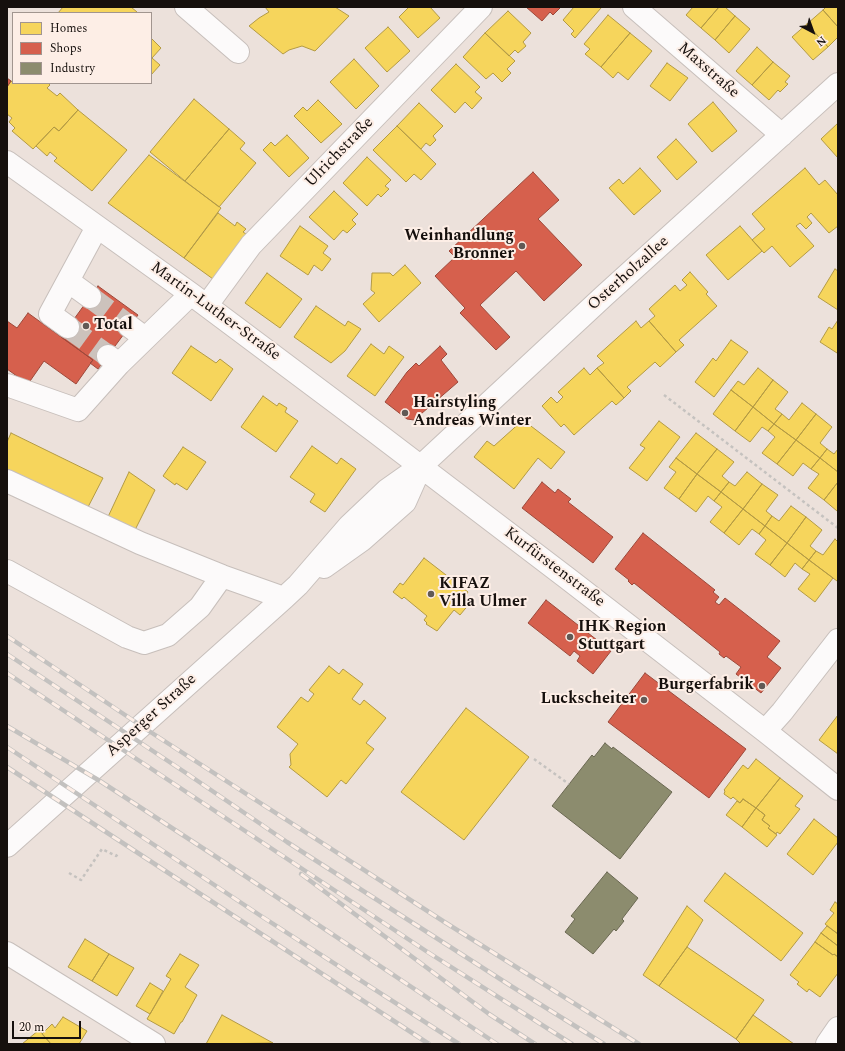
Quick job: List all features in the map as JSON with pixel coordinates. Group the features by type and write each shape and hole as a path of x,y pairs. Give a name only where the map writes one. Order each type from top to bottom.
{"street":[{"path":"186,7 238,52"},
{"name":"Ulrichstraße","path":"7,385 78,410 113,360 137,332 199,299 481,7"},
{"name":"Maxstraße","path":"634,7 782,134"},
{"name":"Osterholzallee","path":"421,466 838,84"},
{"name":"Martin-Luther-Straße","path":"7,162 199,299 421,466"},
{"path":"68,327 50,314 97,227"},
{"path":"68,281 90,297"},
{"name":"Asperger Straße","path":"7,846 291,591 349,526 387,490 421,466"},
{"name":"Kurfürstenstraße","path":"421,466 838,789"},
{"path":"7,481 140,543 222,576 291,591"},
{"path":"7,571 127,636 144,643 168,634 195,612 222,576"},
{"path":"765,731 782,712 838,640"},
{"path":"7,953 154,1044"},
{"path":"826,1044 838,1028"}],"path":[{"path":"664,396 838,528"},
{"path":"534,759 569,784"},
{"path":"69,873 81,880 102,849 116,856 118,854"}],"building: Homes":[{"path":"63,7 131,7 137,12 59,12"},
{"path":"265,7 335,7 349,16 315,51 302,46 289,50 283,54 249,26 269,12"},
{"path":"409,7 430,7 440,18 418,38 399,17"},
{"path":"574,7 601,8 575,38 571,34 574,31 563,20"},
{"path":"693,7 719,7 701,28 686,15"},
{"path":"719,7 725,7 735,16 715,40 701,28"},
{"path":"826,7 838,7 838,27 823,10"},
{"path":"823,10 838,27 838,37 828,47 807,24"},
{"path":"508,11 531,33 523,42 526,46 518,53 515,50 509,56 485,33"},
{"path":"608,15 630,33 601,67 585,54 590,49 584,44"},
{"path":"735,16 750,29 729,53 715,40"},
{"path":"807,24 828,47 813,60 792,37"},
{"path":"388,27 410,51 387,72 365,48"},
{"path":"485,33 515,61 507,69 511,73 502,82 493,73 486,79 463,57"},
{"path":"630,33 652,51 628,80 618,72 613,78 601,67"},
{"path":"152,39 161,48 152,58"},
{"path":"757,47 773,62 752,85 736,71"},
{"path":"152,58 160,65 152,74"},
{"path":"354,59 379,86 356,109 330,82"},
{"path":"773,62 790,76 785,82 788,84 780,92 778,90 769,100 752,85"},
{"path":"667,63 688,78 670,101 650,86"},
{"path":"456,64 480,87 475,92 482,98 472,109 465,102 455,113 431,90"},
{"path":"11,81 12,84 49,84 50,85 47,88 57,96 60,93 78,110 59,131 54,127 33,149 12,131 15,128 9,122 12,118 7,114 7,87"},
{"path":"194,99 229,129 185,181 150,152"},
{"path":"318,100 342,124 321,143 294,116 303,107 307,111"},
{"path":"713,102 737,131 712,152 688,124"},
{"path":"419,103 443,126 433,136 436,140 430,146 426,143 421,149 397,126"},
{"path":"78,110 127,150 92,191 54,161 57,158 50,152 47,156 36,146 54,127 59,131"},
{"path":"838,123 838,158 821,139"},
{"path":"397,126 436,164 421,180 414,174 406,182 373,150"},
{"path":"229,129 245,143 240,149 256,163 219,207 185,181"},
{"path":"287,135 309,158 289,177 263,150 271,142 275,146"},
{"path":"676,139 697,162 677,180 657,157"},
{"path":"149,155 221,208 184,258 108,203"},
{"path":"367,157 391,180 385,186 389,189 381,197 378,194 367,206 343,183"},
{"path":"640,168 661,191 634,215 609,188 619,179 623,184"},
{"path":"805,168 819,185 825,180 838,195 838,226 829,233 811,213 807,217 812,223 806,229 800,223 796,226 814,246 790,267 772,246 764,253 752,240 765,229 752,214"},
{"path":"334,191 358,214 352,220 356,224 347,233 343,230 334,240 309,217"},
{"path":"218,213 235,226 237,222 246,229 243,232 246,234 213,279 184,258"},
{"path":"300,226 328,246 323,253 331,259 322,271 314,265 308,275 280,256"},
{"path":"740,226 762,251 728,280 706,255"},
{"path":"405,265 421,283 379,322 363,304 375,293 371,290 372,273 390,273 393,276"},
{"path":"835,269 838,271 838,310 818,297"},
{"path":"690,272 708,292 706,294 717,306 679,340 684,345 676,352 649,321 655,316 649,309 675,285 680,291 687,285 682,280"},
{"path":"267,273 302,299 280,328 245,303"},
{"path":"316,306 345,326 348,321 361,329 345,351 331,363 294,337"},
{"path":"838,320 837,353 820,342 829,327 832,329"},
{"path":"636,321 641,328 649,321 676,352 660,367 655,362 627,387 631,391 624,398 597,368 604,363 597,356"},
{"path":"731,340 748,352 714,397 695,382 713,358 716,361"},
{"path":"371,344 384,354 389,346 404,357 375,396 347,376"},
{"path":"191,346 216,363 220,359 233,369 211,401 172,373"},
{"path":"584,368 590,375 597,368 624,398 616,405 612,401 574,435 564,424 561,427 542,406 551,397 557,403 563,397 558,392"},
{"path":"758,368 773,380 753,407 731,390 738,381 744,385"},
{"path":"773,380 788,392 775,409 782,414 774,424 753,407"},
{"path":"731,390 753,407 735,431 713,414"},
{"path":"263,396 277,406 279,403 287,408 285,412 298,421 276,452 241,427"},
{"path":"802,403 816,414 796,440 774,424 782,414 789,420"},
{"path":"753,407 774,424 768,431 762,427 750,442 735,431"},
{"path":"816,414 832,427 820,443 827,449 820,458 796,440"},
{"path":"523,420 565,452 551,469 538,458 514,489 474,457 487,441 494,446"},
{"path":"659,421 680,437 647,481 629,468 645,448 640,445"},
{"path":"774,424 796,440 777,464 762,453 775,437 768,431"},
{"path":"11,433 103,478 87,509 7,469 7,442"},
{"path":"696,433 717,449 697,474 676,458"},
{"path":"796,440 820,458 811,469 803,463 793,476 777,464"},
{"path":"312,446 337,464 341,458 356,469 325,512 310,502 315,494 290,477"},
{"path":"183,447 206,462 187,490 176,483 175,485 163,476"},
{"path":"717,449 734,462 722,476 729,482 721,492 697,474"},
{"path":"827,449 834,454 838,449 838,472 820,458"},
{"path":"676,458 697,474 679,499 664,488 676,472 669,467"},
{"path":"820,458 838,472 838,482 824,500 808,488 819,474 811,469"},
{"path":"129,472 155,490 134,532 107,519"},
{"path":"747,472 762,484 743,509 721,492 729,482 735,486"},
{"path":"697,474 721,492 714,501 708,496 696,512 679,499"},
{"path":"838,482 838,510 837,511 824,500"},
{"path":"762,484 778,495 766,511 772,516 765,526 743,509"},
{"path":"721,492 743,509 724,533 710,522 722,507 714,501"},
{"path":"791,506 806,517 787,543 765,526 772,516 779,521"},
{"path":"743,509 765,526 759,534 752,529 739,545 724,533"},
{"path":"806,517 822,530 810,546 816,551 809,560 787,543"},
{"path":"765,526 787,543 770,565 755,554 766,540 759,534"},
{"path":"835,539 838,542 837,581 809,560 816,551 823,555"},
{"path":"787,543 809,560 802,569 795,563 785,577 770,565"},
{"name":"KIFAZ Villa Ulmer","path":"424,558 468,592 464,598 470,603 460,615 454,610 437,631 426,624 427,623 424,620 427,616 404,597 402,599 393,592 400,583 403,585"},
{"path":"809,560 833,578 815,602 798,589 810,574 802,569"},
{"path":"329,666 339,674 343,669 363,684 352,699 360,705 364,700 386,718 366,743 374,749 346,784 341,780 327,797 289,767 291,765 290,754 298,744 277,727 301,697 308,702 314,694 309,690"},
{"path":"466,708 529,757 464,840 401,792"},
{"path":"838,715 838,754 819,740"},
{"path":"756,759 780,778 756,808 743,799 740,803 733,797 731,799 724,794 724,790 743,765 748,769"},
{"path":"780,778 803,796 795,806 800,809 780,834 777,832 776,834 768,828 770,826 762,820 765,815 756,808"},
{"path":"743,799 756,808 742,827 726,815 737,801 740,803"},
{"path":"756,808 765,815 762,820 770,826 768,828 777,835 767,847 742,827"},
{"path":"814,819 838,838 838,842 813,875 787,854"},
{"path":"725,873 803,933 781,961 704,901"},
{"path":"835,902 838,904 838,934 825,924 834,913 830,910"},
{"path":"687,906 703,920 687,947 659,986 643,975"},
{"path":"827,926 838,934 838,946 821,933"},
{"path":"821,933 838,946 838,957 815,942"},
{"path":"85,939 109,954 92,981 68,967"},
{"path":"815,942 838,957 838,973 820,997 809,989 807,992 797,984 799,982 790,975"},
{"path":"687,947 764,1000 736,1039 659,986"},
{"path":"109,954 134,968 117,996 92,981"},
{"path":"180,954 199,965 185,987 197,995 174,1034 147,1019 171,979 166,976"},
{"path":"150,983 163,991 150,1014 136,1006"},
{"path":"222,1015 273,1043 206,1044"},
{"path":"753,1015 794,1044 741,1044 736,1039"},
{"path":"63,1017 87,1031 79,1044 51,1044 42,1034 52,1024 55,1028"},
{"path":"39,1030 51,1044 22,1044"}],"building: Shops":[{"path":"526,7 561,7 553,15 550,12 542,21"},
{"path":"7,78 11,81 7,87"},
{"path":"533,172 559,200 538,219 582,265 544,301 516,271 480,305 510,337 496,350 460,313 465,308 435,276 455,257 449,251"},
{"path":"98,286 138,315 98,369 90,363 93,360 61,337"},
{"path":"28,313 93,360 76,384 44,361 28,384 7,369 7,321 17,328"},
{"path":"440,346 447,354 441,360 458,382 414,420 407,419 385,402 407,372 416,363 419,366"},
{"path":"542,482 555,493 558,489 571,499 568,502 613,537 593,563 522,508"},
{"path":"643,533 715,590 713,592 719,597 715,602 719,605 725,598 780,641 767,657 781,668 761,693 736,674 741,667 726,656 724,658 719,654 720,652 634,583 632,585 628,581 629,580 615,569"},
{"name":"IHK Region Stuttgart","path":"546,600 611,651 593,674 577,661 580,656 574,651 570,656 528,623"},
{"path":"645,673 746,749 709,798 608,722"}],"building: Industry":[{"path":"605,743 612,749 613,747 672,792 620,859 552,806 592,755 594,757"},
{"path":"607,872 638,898 622,919 624,921 616,931 614,929 593,954 565,932 575,919 571,916"}],"tunnel":[{"path":"90,297 129,326"},
{"path":"68,327 108,356"}],"railway":[{"path":"7,636 152,733 446,923 639,1044"},
{"path":"7,654 287,842 604,1044"},
{"path":"7,673 426,951 572,1044"},
{"path":"7,726 100,781 497,1044"},
{"path":"7,747 261,916 459,1044"},
{"path":"7,767 429,1044"},
{"path":"301,874 489,1014 535,1044"}],"place":[{"name":"Weinhandlung Bronner","path":"522,246"},
{"name":"Total","path":"86,326"},
{"name":"Hairstyling Andreas Winter","path":"405,413"},
{"name":"KIFAZ Villa Ulmer","path":"431,594"},
{"name":"IHK Region Stuttgart","path":"570,637"},
{"name":"Burgerfabrik","path":"762,686"},
{"name":"Luckscheiter","path":"644,700"}]}
